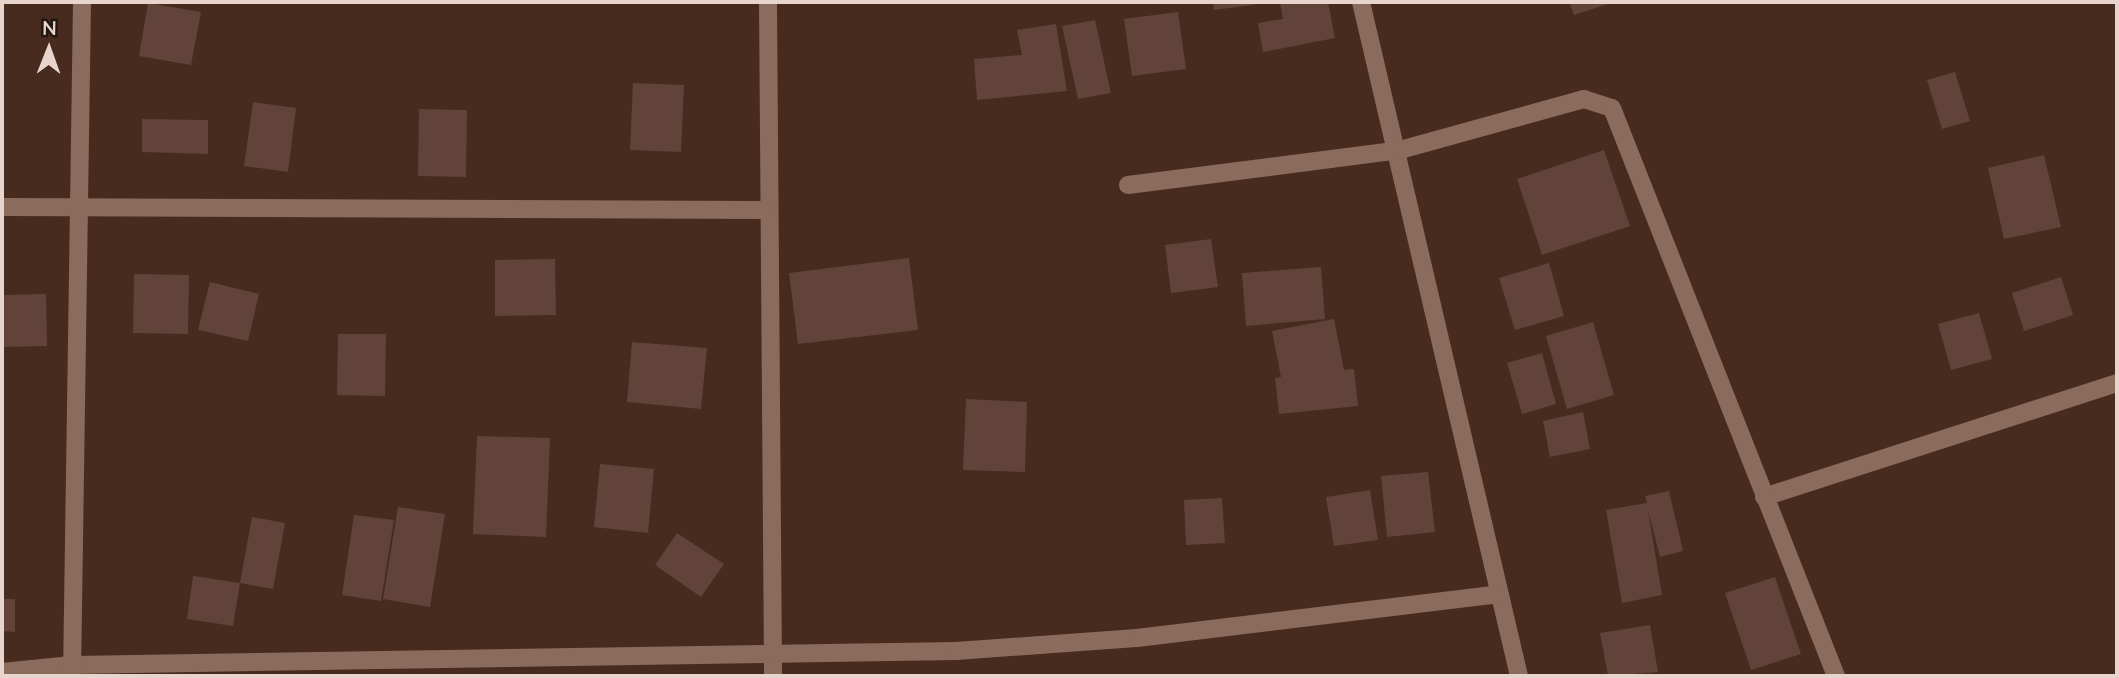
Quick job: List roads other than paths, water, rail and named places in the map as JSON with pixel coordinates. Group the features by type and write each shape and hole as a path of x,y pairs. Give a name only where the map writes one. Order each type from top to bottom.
{"street":[{"path":"72,671 82,2"},
{"path":"768,2 767,210 773,676"},
{"path":"1361,2 1400,150 1519,676"},
{"path":"1128,186 1400,150 1584,99 1612,108 1836,676"},
{"path":"2,207 767,210"},
{"path":"1764,497 2117,383"},
{"path":"2,672 274,669 956,651 1137,638 1499,594"}]}
